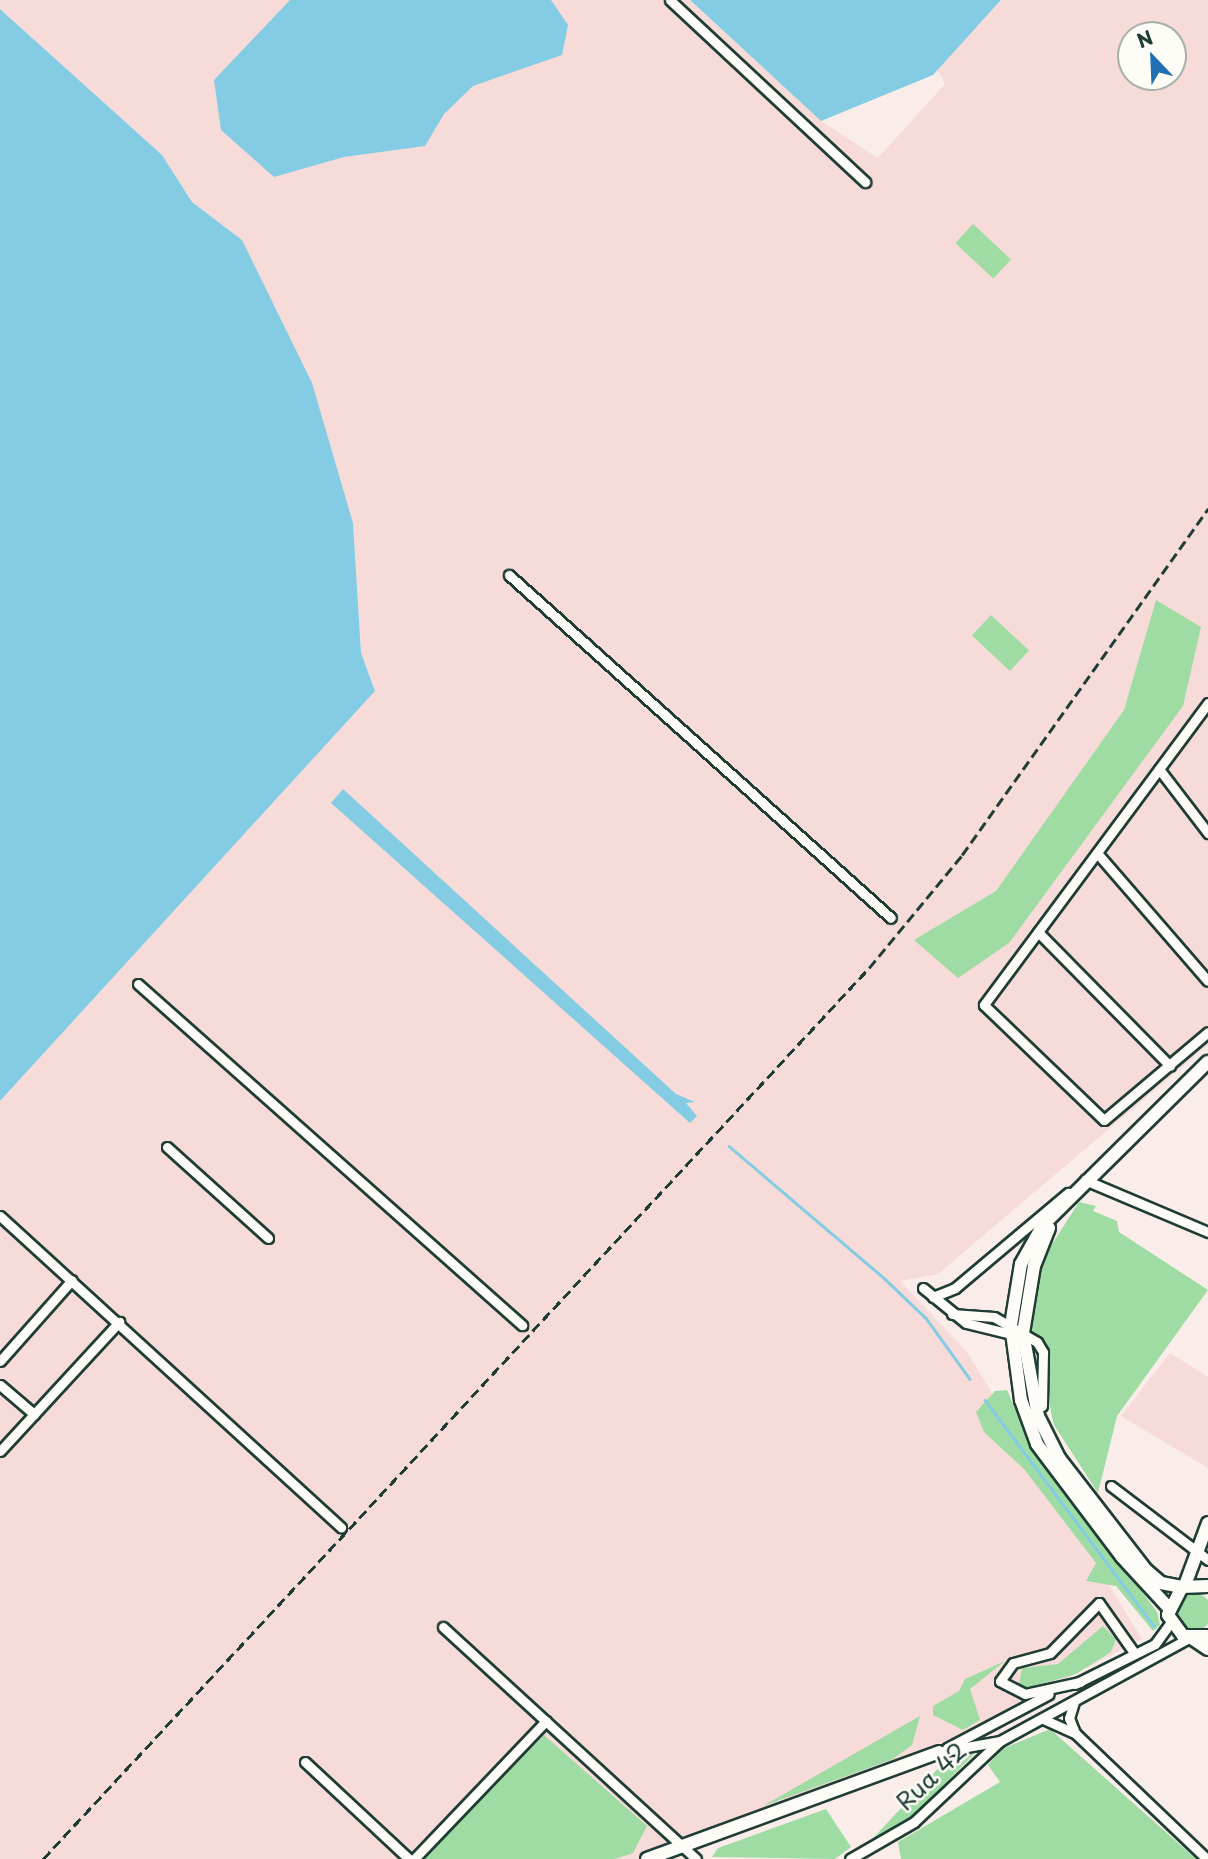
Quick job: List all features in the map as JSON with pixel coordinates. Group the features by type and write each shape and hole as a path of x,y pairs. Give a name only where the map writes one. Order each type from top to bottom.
{"street":[{"path":"670,0 865,183"},
{"path":"509,575 891,918"},
{"path":"1208,703 984,1005 1104,1120 1208,1032"},
{"path":"1159,769 1208,833"},
{"path":"1097,853 1208,981"},
{"path":"1038,932 1170,1066"},
{"path":"138,984 523,1325"},
{"path":"933,1297 955,1288 1085,1179 1208,1062"},
{"path":"1125,1140 1208,1072"},
{"path":"167,1147 268,1238"},
{"path":"1085,1179 1021,1264 1015,1331 1020,1400 1037,1444 1122,1557 1168,1607 1171,1622 1208,1649"},
{"path":"1085,1179 1208,1232"},
{"path":"0,1216 341,1527"},
{"path":"0,1361 72,1280"},
{"path":"923,1288 951,1314 990,1316 1015,1331 1033,1403 1046,1436 1146,1570 1184,1586 1208,1585 1194,1553"},
{"path":"0,1451 119,1322"},
{"path":"0,1385 34,1414"},
{"path":"1111,1486 1194,1553 1208,1560"},
{"path":"1168,1607 1184,1586 1194,1553 1208,1523"},
{"path":"1080,1682 1025,1694 1000,1681 1013,1663 1051,1653 1099,1603 1135,1654"},
{"path":"647,1859 939,1752 1160,1640 1171,1622"},
{"path":"443,1627 696,1859"},
{"path":"939,1752 1000,1741 1191,1638 1208,1636"},
{"path":"1074,1702 1069,1718 1076,1734"},
{"path":"1041,1719 1076,1734 1207,1859"},
{"path":"305,1762 412,1859 546,1721"},
{"name":"Rua 42","path":"850,1859 914,1822 1000,1741"}],"shaded area":[{"path":"0,0 690,0 821,121 878,158 945,84 937,69 1002,0 1208,0 1208,1045 938,1274 900,1281 967,1352 1142,1639 946,1741 684,1838 697,1852 676,1859 0,1859 0,1101 375,691 361,653 353,523 242,240 192,202 162,155 0,9"},
{"path":"1170,1353 1208,1377 1208,1468 1121,1416"}],"green space":[{"path":"973,224 1011,259 993,278 955,243"},
{"path":"1156,600 1201,627 1183,706 1009,943 958,978 914,940 996,891 1124,710"},
{"path":"991,615 1029,650 1010,671 972,635"},
{"path":"1079,1202 1096,1206 1093,1211 1117,1221 1119,1232 1208,1290 1117,1416 1098,1493 1054,1425 1046,1390 1049,1352 1030,1330 1042,1260"},
{"path":"1007,1390 1026,1435 1157,1612 1160,1625 1153,1631 1116,1586 1086,1581 1096,1563 1024,1469 984,1432 976,1412 995,1391"},
{"path":"1193,1593 1206,1599 1212,1612 1206,1625 1193,1631 1180,1625 1174,1612 1180,1599"},
{"path":"1103,1626 1116,1639 1111,1652 1076,1674 1024,1689 1019,1684 1022,1668 1058,1664"},
{"path":"1005,1661 970,1689 980,1720 963,1730 933,1715 933,1706 959,1691 965,1679"},
{"path":"920,1716 912,1745 893,1759 763,1806"},
{"path":"1050,1729 1196,1859 901,1859 898,1842 1000,1782 988,1765 1002,1749"},
{"path":"544,1735 647,1826 633,1853 615,1859 422,1859"},
{"path":"975,1753 903,1826 863,1849 943,1763"},
{"path":"826,1809 851,1847 835,1859 712,1857 718,1848"}],"water":[{"path":"290,0 551,0 568,25 562,55 473,86 444,114 425,146 344,157 274,177 221,130 214,80"},
{"path":"690,0 1001,0 933,75 821,121"},
{"path":"0,9 162,155 192,202 242,240 312,383 353,523 361,653 375,691 0,1101"},
{"path":"343,789 676,1094 695,1102 686,1103 697,1116 690,1123 331,803"}],"waterway":[{"path":"729,1146 885,1279 926,1318 970,1379"},
{"path":"985,1400 1154,1626"}],"railway":[{"path":"43,1859 869,968 962,855 1208,509"}]}
